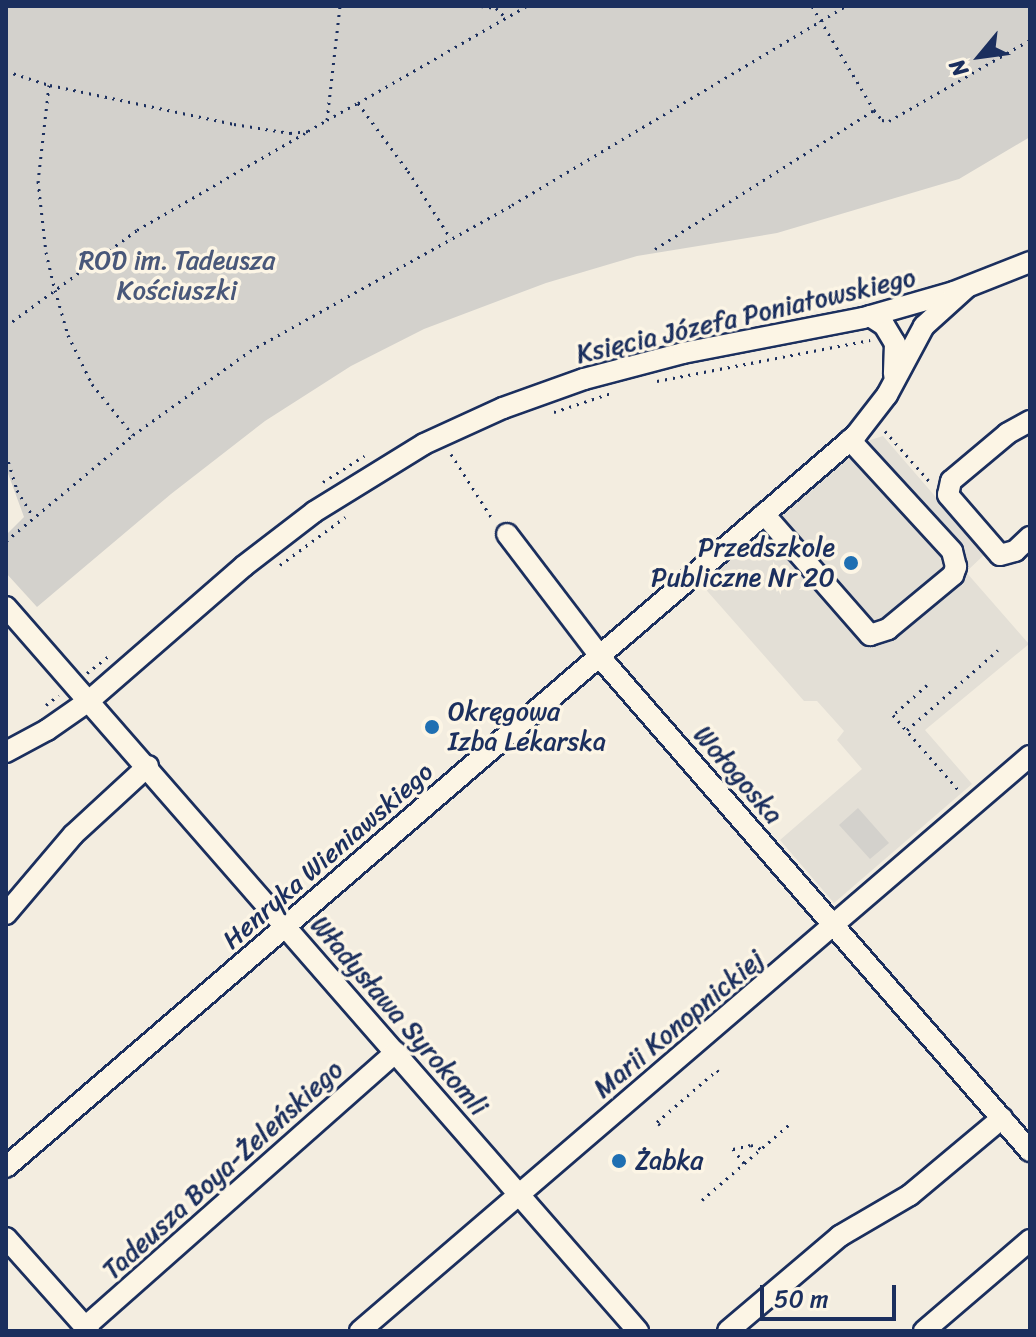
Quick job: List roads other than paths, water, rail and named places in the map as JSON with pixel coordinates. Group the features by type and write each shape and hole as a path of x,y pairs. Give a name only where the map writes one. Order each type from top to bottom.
{"street":[{"name":"Księcia Józefa Poniatowskiego","path":"6,752 47,730 90,700 294,527 360,481 424,444 503,408 613,371 870,316 966,288 1030,262"},
{"name":"Henryka Wieniawskiego","path":"6,1167 850,440 872,417 924,326 966,288"},
{"name":"Henryka Wieniawskiego","path":"870,316 884,325 895,343 897,364 891,386"},
{"path":"1030,421 1007,434 951,481 948,492 952,502 1000,555 1015,551 1030,537"},
{"path":"764,514 870,635 888,629 953,575 956,567 952,551 850,440"},
{"name":"Wołogoska","path":"507,534 599,655 1030,1151"},
{"name":"Władysława Syrokomli","path":"7,610 148,766 638,1331"},
{"name":"Marii Konopnickiej","path":"360,1331 1030,756"},
{"path":"6,914 73,835 148,766"},
{"name":"Tadeusza Boya-Żeleńskiego","path":"87,1329 396,1052"},
{"path":"728,1331 840,1236 910,1195 1002,1118"},
{"path":"6,1238 87,1329"},
{"path":"924,1331 1030,1240"}],"place":[{"name":"Przedszkole Publiczne Nr 20","path":"851,563"},
{"name":"Okręgowa Izba Lekarska","path":"432,727"},
{"name":"Żabka","path":"619,1161"}],"park label":[{"name":"ROD im. Tadeusza Kościuszki","path":"177,276"}]}
